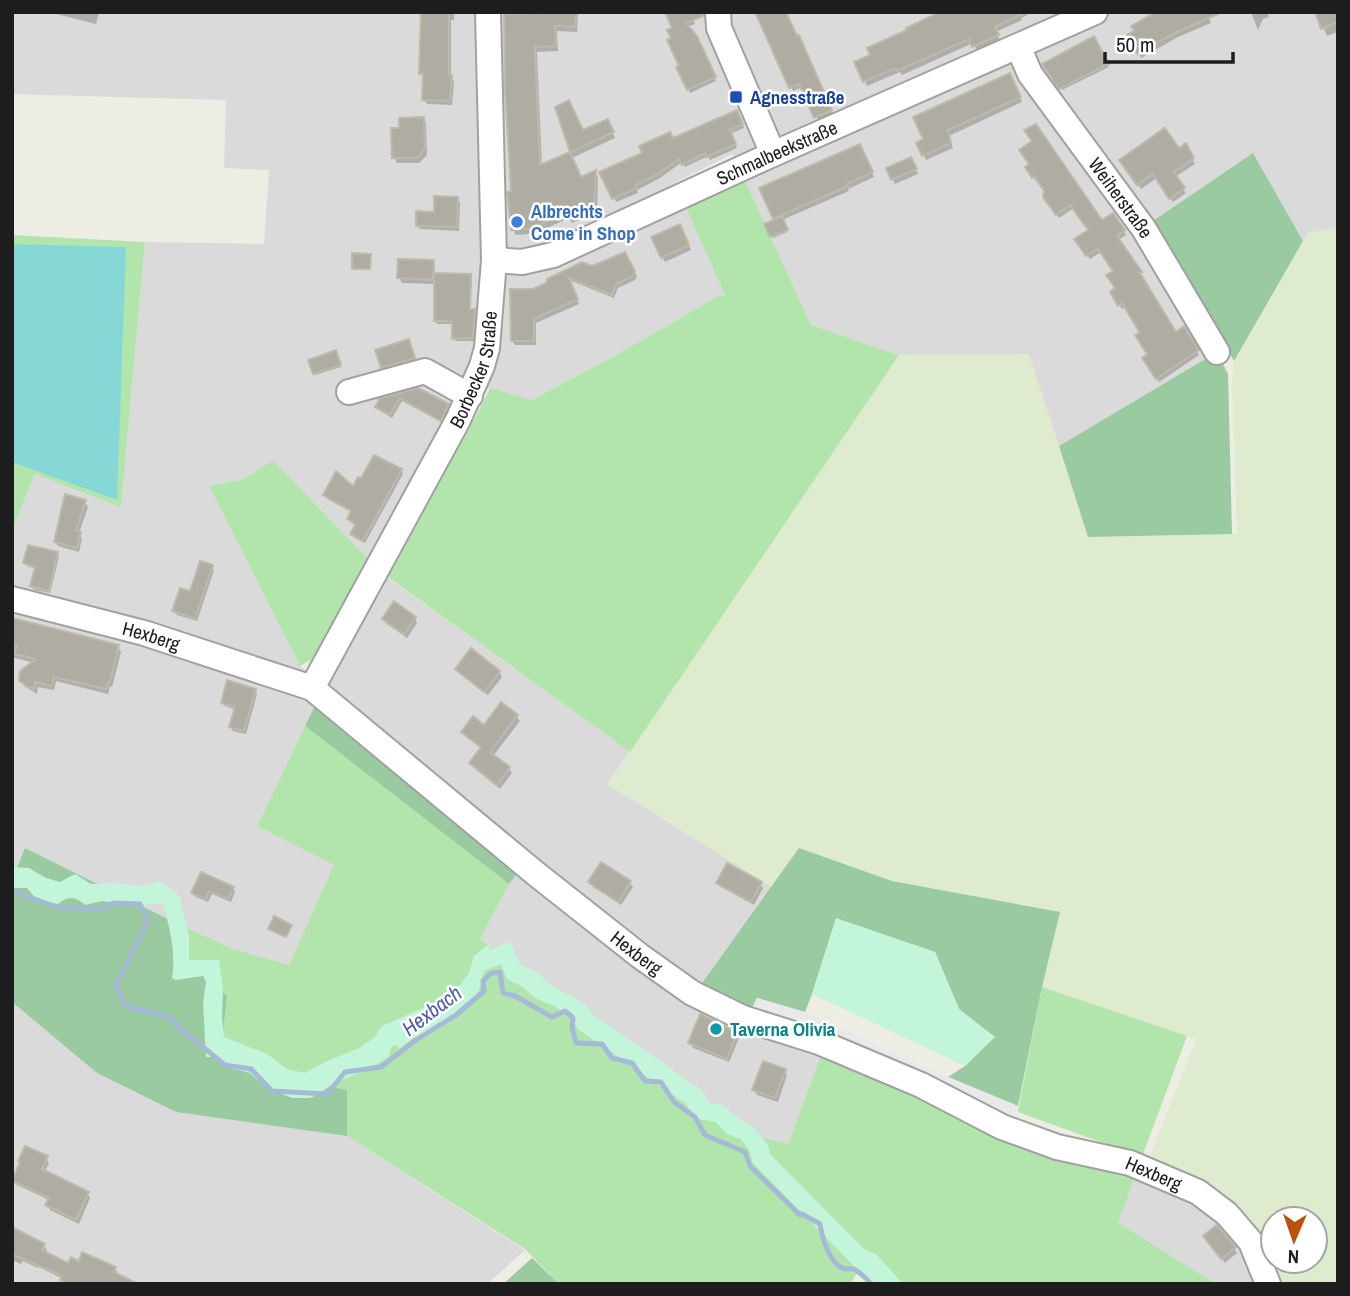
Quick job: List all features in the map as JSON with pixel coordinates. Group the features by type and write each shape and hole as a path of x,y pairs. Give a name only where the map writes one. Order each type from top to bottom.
{"street":[{"name":"Borbecker Straße","path":"313,688 470,396 487,348 494,260 488,12"},
{"path":"718,12 719,28 773,154"},
{"name":"Schmalbeekstraße","path":"494,260 522,262 553,255 773,154 1095,12"},
{"name":"Weiherstraße","path":"1018,46 1031,74 1144,229 1217,352"},
{"path":"349,392 425,371 470,396"},
{"name":"Hexberg","path":"12,598 144,633 313,688 535,873 640,956 692,993 743,1018 819,1042 921,1085 1002,1126 1057,1147 1130,1163 1198,1192 1227,1214 1251,1242 1268,1284"}],"shaded area":[{"path":"12,12 1338,12 1338,228 1308,233 1303,241 1252,154 1217,352 1059,446 1029,355 899,355 811,325 732,154 676,182 727,297 720,295 532,400 467,383 368,559 273,460 244,479 209,486 300,666 324,683 383,574 630,752 608,784 772,887 700,986 821,1055 788,1144 747,1133 539,996 480,939 509,884 528,859 323,688 257,826 335,865 289,965 233,949 25,848 15,873 12,873 12,530 35,474 121,506 145,242 264,244 269,170 224,168 226,100 12,94"},
{"path":"12,244 126,247 117,500 12,462"},
{"path":"757,998 805,1012 1018,1106 1017,1127 749,1014"},
{"path":"12,1002 97,1073 176,1112 347,1136 525,1250 487,1284 12,1284"},
{"path":"1137,1171 1223,1218 1260,1284 1216,1284 1117,1223"}],"green space":[{"path":"1253,153 1303,241 1234,361 1150,223"},
{"path":"745,181 811,325 899,355 630,752 388,577 490,388 532,400 720,295 726,297 686,208"},
{"path":"1338,228 1338,1284 1276,1284 1273,1275 1329,1275 1329,1205 1259,1205 1259,1242 1149,1159 1196,1039 1042,987 1059,912 892,881 799,848 772,887 607,784 899,355 1029,354 1088,537 1237,534 1232,377 1234,361 1308,233"},
{"path":"12,235 145,242 121,507 35,474 12,530"},
{"path":"1217,352 1228,374 1232,534 1088,537 1059,446"},
{"path":"273,460 368,559 317,652 311,660 300,666 209,486 244,479"},
{"path":"315,705 520,870 509,884 305,726"},
{"path":"305,726 509,884 480,939 491,947 489,964 504,960 552,1001 747,1133 788,1144 821,1055 1137,1171 1118,1223 1216,1284 880,1284 858,1270 851,1284 559,1284 525,1249 347,1136 347,1090 309,1082 221,1049 174,973 176,923 233,949 289,965 334,865 257,826"},
{"path":"25,848 176,923 174,972 205,976 227,996 221,1049 309,1082 347,1090 347,1136 176,1112 97,1073 12,1002 12,873 15,873"},
{"path":"799,848 892,881 1060,912 1018,1106 948,1077 965,1066 994,1037 959,1009 935,952 836,919 805,1012 757,998 749,1014 700,986"},
{"path":"12,867 29,868 46,878 60,882 75,874 91,884 143,886 161,881 180,897 189,936 189,960 219,960 223,988 224,1037 267,1054 287,1069 305,1073 359,1048 374,1038 382,1026 452,995 469,973 474,956 490,943 490,950 510,942 520,964 585,1004 594,1016 701,1089 710,1103 722,1105 752,1126 768,1145 770,1154 863,1248 877,1255 903,1284 875,1284 752,1162 750,1152 741,1139 727,1134 716,1122 699,1119 686,1104 578,1029 572,1019 507,979 501,964 484,971 478,994 455,1017 426,1035 414,1037 399,1049 396,1045 391,1047 389,1056 379,1063 331,1085 319,1094 310,1098 292,1098 267,1088 250,1073 227,1067 215,1057 206,1057 203,1003 206,982 203,976 176,980 172,978 173,950 163,904 140,906 102,901 85,905 72,898 58,904 38,901 27,888 12,888"},
{"path":"836,918 935,952 959,1009 995,1037 965,1066 812,994"},
{"path":"1042,987 1187,1036 1142,1157 1018,1112"},
{"path":"532,1258 559,1284 503,1284"}],"building":[{"path":"421,12 449,12 449,75 452,75 450,101 422,100 423,74 419,74"},
{"path":"576,12 575,27 555,26 556,46 535,47 540,165 570,152 581,177 596,170 594,207 568,219 565,213 538,225 538,228 511,230 507,192 511,191 504,14"},
{"path":"665,12 703,12 703,16 686,23 697,36 716,77 687,90 667,40 671,38 667,30 672,28"},
{"path":"755,12 786,12 832,110 814,118 799,84 789,88"},
{"path":"940,12 1026,12 995,27 999,35 972,47 969,39 897,71 896,68 863,82 854,62 870,55 867,48"},
{"path":"1156,12 1222,12 1137,54 1127,35 1134,31 1131,26"},
{"path":"1315,12 1338,12 1338,22 1321,29"},
{"path":"1094,36 1109,64 1059,89 1042,64"},
{"path":"1010,73 1021,97 948,130 951,143 922,156 916,143 923,139 913,117"},
{"path":"569,100 583,130 608,119 614,132 570,152 555,107"},
{"path":"737,110 743,124 730,130 736,144 706,157 705,153 682,165 679,159 636,185 637,188 612,199 599,172 642,153 639,146 670,132 673,138"},
{"path":"424,117 425,149 416,158 392,158 391,128 399,128 399,118"},
{"path":"1036,124 1102,220 1113,213 1125,230 1117,236 1142,272 1140,273 1176,332 1184,326 1199,350 1156,379 1142,358 1147,354 1135,335 1140,333 1122,303 1118,306 1110,292 1115,288 1106,275 1113,271 1098,249 1086,256 1074,239 1088,230 1070,205 1056,215 1043,197 1044,191 1025,167 1029,164 1019,150 1032,141 1024,130"},
{"path":"1165,128 1179,148 1186,143 1194,158 1174,172 1185,188 1169,199 1153,174 1137,185 1119,160"},
{"path":"860,144 873,172 773,219 759,188"},
{"path":"911,157 917,169 891,180 886,168"},
{"path":"434,196 458,197 457,227 416,226 416,211 434,212"},
{"path":"782,216 788,230 770,237 764,224"},
{"path":"680,224 689,245 661,258 651,237"},
{"path":"625,252 635,271 633,276 616,284 612,295 569,278 578,299 534,319 534,341 511,341 510,289 533,289 582,262 592,266"},
{"path":"352,253 371,254 370,269 352,269"},
{"path":"398,259 434,260 433,280 397,278"},
{"path":"434,273 471,274 470,309 475,309 473,338 452,339 452,321 434,321"},
{"path":"409,339 415,358 381,368 375,350"},
{"path":"336,350 341,365 313,374 308,360"},
{"path":"418,388 449,404 441,421 400,398 390,415 375,407 378,399"},
{"path":"374,455 402,469 363,541 350,534 356,524 347,519 351,511 323,495 336,471 353,486 358,477 361,478"},
{"path":"65,494 86,500 76,531 81,532 77,548 54,542"},
{"path":"28,545 58,552 49,591 30,586 35,567 23,563"},
{"path":"200,561 213,565 195,619 172,611 180,588 190,591"},
{"path":"394,601 416,617 404,634 382,619"},
{"path":"12,618 119,645 106,689 54,677 52,686 35,682 34,690 19,681 20,671 36,659 14,654 17,645 12,644"},
{"path":"471,648 500,671 484,692 455,669"},
{"path":"227,680 256,689 244,731 229,727 235,707 221,703"},
{"path":"501,702 518,715 490,752 510,767 497,785 469,763 481,747 461,732 473,716 484,725"},
{"path":"601,862 631,881 618,902 588,882"},
{"path":"727,863 762,882 751,902 716,883"},
{"path":"201,872 234,887 228,899 209,891 206,899 191,893"},
{"path":"274,916 292,925 286,937 268,929"},
{"path":"700,1014 737,1032 727,1059 688,1043"},
{"path":"763,1061 786,1069 775,1098 752,1090"},
{"path":"25,1146 48,1156 42,1169 89,1192 76,1220 45,1205 49,1198 12,1181"},
{"path":"1217,1225 1236,1247 1221,1259 1203,1236"},
{"path":"12,1227 45,1244 42,1250 68,1263 71,1257 79,1261 82,1252 116,1267 114,1272 138,1284 69,1284 60,1280 62,1276 12,1254"}],"waterway":[{"name":"Hexbach","path":"12,891 57,907 103,909 114,903 140,904 148,920 116,985 125,1006 169,1017 225,1065 251,1069 272,1091 327,1094 345,1072 381,1067 416,1040 456,1015 484,991 483,981 491,973 500,972 503,993 515,996 552,1017 565,1011 573,1018 576,1043 602,1044 612,1058 632,1063 645,1081 661,1082 674,1102 695,1117 705,1135 745,1152 750,1166 800,1215 820,1224 827,1249 837,1265 856,1270 871,1284"}],"place":[{"name":"Agnesstraße","path":"736,97"},
{"name":"Albrechts Come in Shop","path":"517,222"},
{"name":"Taverna Olivia","path":"716,1029"}]}
